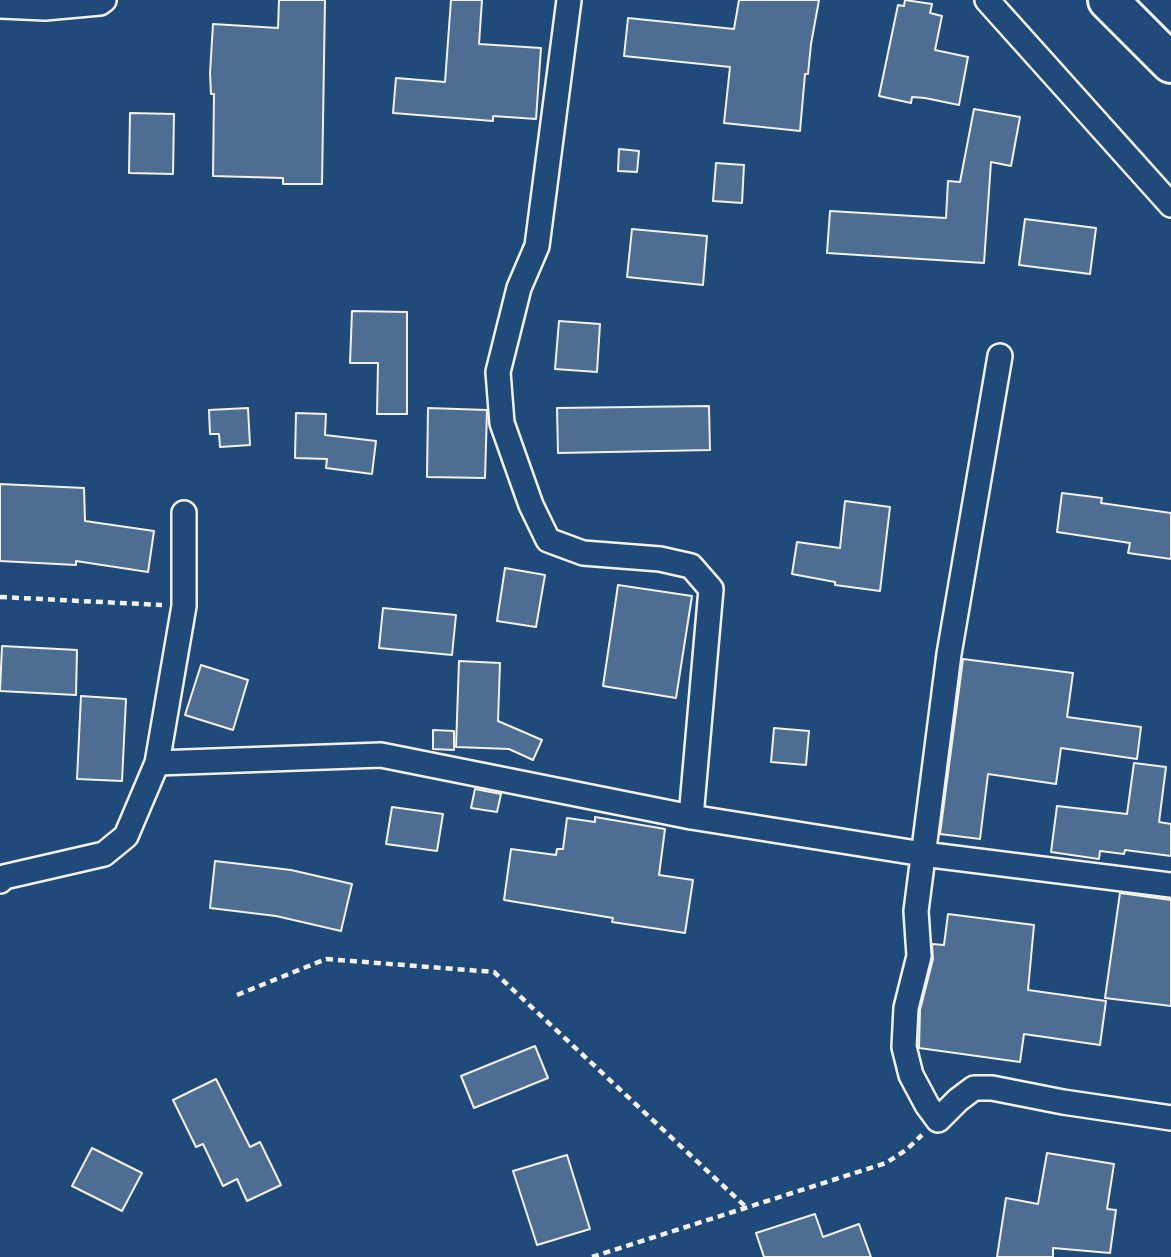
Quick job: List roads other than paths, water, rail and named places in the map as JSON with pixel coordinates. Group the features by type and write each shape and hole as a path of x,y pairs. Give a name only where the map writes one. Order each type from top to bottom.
{"highway":[{"path":"1108,0 1171,63"}],"street":[{"path":"0,6 45,8 100,3 104,0"},
{"path":"569,0 537,246 520,288 498,372 502,423 531,505 548,540 583,553 660,559 691,566 711,589 691,817"},
{"path":"987,0 1171,205"},
{"path":"1000,356 949,654 916,911 919,957 906,1008 904,1047 911,1075 938,1120 974,1088 1171,1118"},
{"path":"0,881 4,877 104,854 127,836 158,763 184,606 184,513"},
{"path":"158,763 381,755 691,817 923,854 1171,885"}]}
